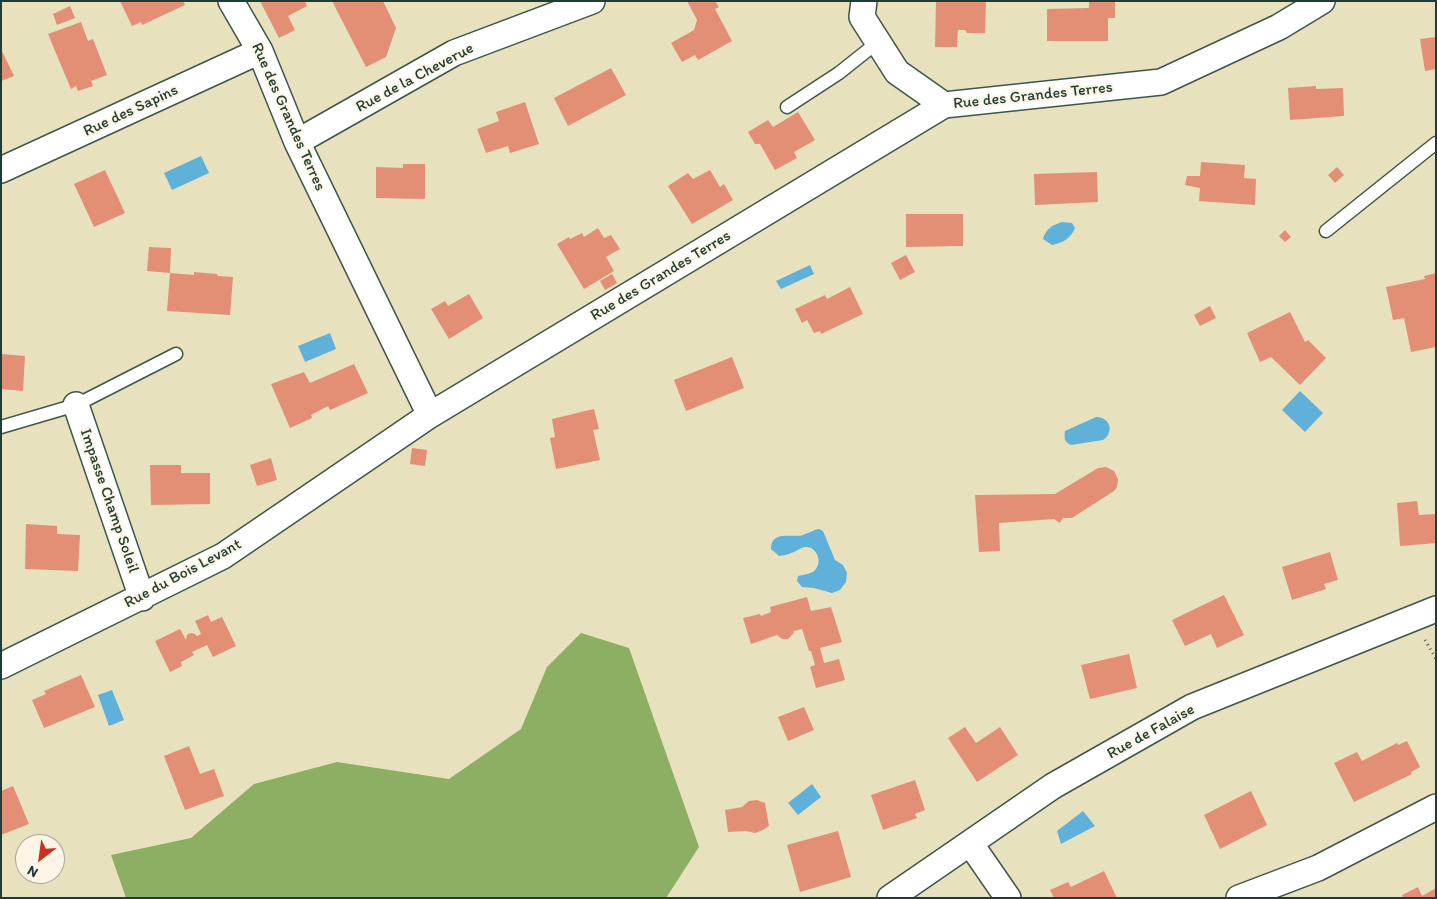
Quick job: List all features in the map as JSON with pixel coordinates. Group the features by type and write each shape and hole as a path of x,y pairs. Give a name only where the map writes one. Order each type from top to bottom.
{"street":[{"name":"Rue des Grandes Terres","path":"231,1 260,51 297,142 430,415 944,105 1161,82 1279,27 1322,1"},
{"name":"Rue de la Cheverue","path":"297,142 454,53 592,1"},
{"path":"864,1 862,17 897,72 944,105"},
{"name":"Rue des Sapins","path":"1,170 260,51"},
{"name":"Impasse Champ Soleil","path":"76,405 142,598"},
{"name":"Rue du Bois Levant","path":"1,666 142,598 223,556 430,415"},
{"name":"Rue de Falaise","path":"890,898 1053,786 1192,708 1436,609"},
{"path":"1239,898 1318,868 1436,807"},
{"path":"970,843 1008,898"}],"lane":[{"path":"787,107 839,73 878,42"},
{"path":"1326,232 1436,143"},
{"path":"1,427 76,405 176,354"}],"path":[{"path":"1428,644 1436,659"}],"green space":[{"path":"581,633 629,648 699,847 666,898 126,898 111,855 191,838 254,784 337,762 449,779 521,729 547,667"}],"water":[{"path":"201,156 209,173 172,190 164,173"},
{"path":"1062,222 1072,223 1075,228 1069,237 1060,243 1052,245 1043,239 1050,228"},
{"path":"810,265 814,274 781,289 776,281"},
{"path":"330,333 336,349 305,362 298,346"},
{"path":"1300,391 1323,413 1305,432 1282,410"},
{"path":"1096,417 1105,419 1108,422 1110,429 1107,437 1103,440 1071,445 1066,441 1065,431"},
{"path":"819,529 823,531 835,560 843,565 847,573 846,582 840,590 832,593 802,587 797,581 798,576 811,573 817,568 819,560 814,550 804,547 790,554 779,556 771,549 774,539 778,537 798,536"},
{"path":"112,690 124,720 109,726 98,695"},
{"path":"812,784 821,797 798,815 788,803"},
{"path":"1083,811 1095,826 1061,844 1057,831"}],"building":[{"path":"120,1 183,1 185,5 142,25 141,22 132,26"},
{"path":"260,1 305,1 307,6 288,16 295,30 279,38"},
{"path":"332,1 383,1 396,28 386,57 366,67"},
{"path":"687,1 715,1 719,7 715,9 732,41 698,60 695,55 682,62 671,43 694,30 697,20"},
{"path":"936,1 986,1 985,33 967,33 965,30 958,30 957,47 935,47"},
{"path":"1089,2 1115,2 1115,18 1108,18 1108,41 1047,41 1047,9 1089,8"},
{"path":"70,6 75,18 57,25 53,14"},
{"path":"81,22 88,41 93,39 107,75 91,81 93,86 78,91 76,86 71,89 48,34"},
{"path":"1436,37 1436,69 1425,71 1420,39"},
{"path":"1,49 14,76 1,81"},
{"path":"611,68 626,95 568,126 554,98"},
{"path":"1316,86 1316,89 1343,88 1344,116 1290,120 1288,88"},
{"path":"525,102 539,144 510,153 508,146 486,153 477,129 499,121 496,112"},
{"path":"798,112 815,140 794,152 797,158 775,170 760,144 755,144 748,132 768,120 773,127"},
{"path":"1201,162 1245,165 1244,178 1256,179 1255,205 1199,201 1200,188 1185,185 1187,176 1200,176"},
{"path":"403,164 425,164 425,199 376,198 376,167 403,168"},
{"path":"1337,167 1344,175 1335,183 1328,175"},
{"path":"105,170 125,213 94,227 74,184"},
{"path":"710,170 720,187 724,184 733,200 692,224 668,186 688,173 693,179"},
{"path":"1097,172 1098,202 1035,205 1034,174"},
{"path":"906,214 963,214 963,246 906,247"},
{"path":"598,228 604,238 611,235 620,249 606,257 614,271 584,289 557,244 569,237 570,239 582,233 584,237"},
{"path":"1285,230 1291,237 1285,242 1279,236"},
{"path":"149,247 171,248 170,273 147,271"},
{"path":"906,255 915,272 900,280 891,263"},
{"path":"194,272 233,277 230,315 167,311 170,273 194,275"},
{"path":"1436,273 1436,347 1411,352 1404,318 1393,320 1386,287 1425,279 1424,276"},
{"path":"612,274 617,283 605,290 600,281"},
{"path":"850,287 863,314 821,334 820,331 814,333 807,320 802,323 795,309 825,295 827,299"},
{"path":"469,294 483,318 449,339 431,309 445,301 448,306"},
{"path":"1210,306 1216,318 1200,326 1194,315"},
{"path":"1290,312 1305,342 1308,340 1326,358 1300,385 1271,357 1260,362 1247,333"},
{"path":"1,354 25,356 23,391 1,389"},
{"path":"732,357 744,388 686,411 674,380"},
{"path":"354,364 368,393 330,410 328,406 311,415 312,418 290,428 271,384 304,372 310,383"},
{"path":"594,409 599,429 593,430 600,460 556,469 550,438 555,437 552,419"},
{"path":"412,448 427,450 425,466 410,464"},
{"path":"271,458 277,480 257,486 250,465"},
{"path":"150,465 181,465 181,473 210,473 210,504 151,505"},
{"path":"1106,467 1114,471 1118,479 1117,487 1114,491 1072,518 1063,518 1060,523 1054,519 999,523 1000,551 979,552 975,495 1055,494 1098,468"},
{"path":"1417,501 1419,515 1436,514 1436,543 1400,546 1397,503"},
{"path":"26,524 57,526 57,534 80,535 78,571 25,569"},
{"path":"1330,552 1338,580 1324,584 1326,589 1292,600 1282,567"},
{"path":"1224,595 1244,635 1217,648 1211,634 1185,646 1172,620"},
{"path":"807,597 811,611 831,607 842,642 820,648 824,663 839,659 845,680 816,688 810,667 815,665 802,629 794,631 788,639 782,639 777,635 751,644 743,618 760,614 761,616 771,612 770,607"},
{"path":"208,615 211,622 222,617 236,646 213,657 207,645 192,652 194,655 181,662 182,666 170,672 155,641 180,629 186,640 187,635 190,633 197,636 201,634 195,621"},
{"path":"1129,654 1137,688 1090,699 1081,665"},
{"path":"81,675 95,707 44,728 32,700 46,694 44,691"},
{"path":"804,707 814,730 788,741 778,717"},
{"path":"965,727 976,743 1000,727 1018,755 977,782 948,738"},
{"path":"1407,741 1420,767 1411,772 1412,774 1354,802 1334,763 1357,752 1362,761 1397,743 1398,745"},
{"path":"189,746 200,774 214,769 224,796 185,810 164,756"},
{"path":"915,780 925,810 915,814 917,818 883,830 871,795"},
{"path":"13,786 29,824 1,835 1,791"},
{"path":"1251,791 1267,825 1220,849 1204,815"},
{"path":"757,800 765,803 769,826 755,833 746,831 728,832 725,810 742,807 749,801"},
{"path":"838,831 851,877 800,892 787,845"},
{"path":"1104,871 1117,898 1054,898 1050,890 1068,882 1071,887"},
{"path":"1418,887 1422,896 1436,888 1436,898 1403,898 1402,895"}]}
